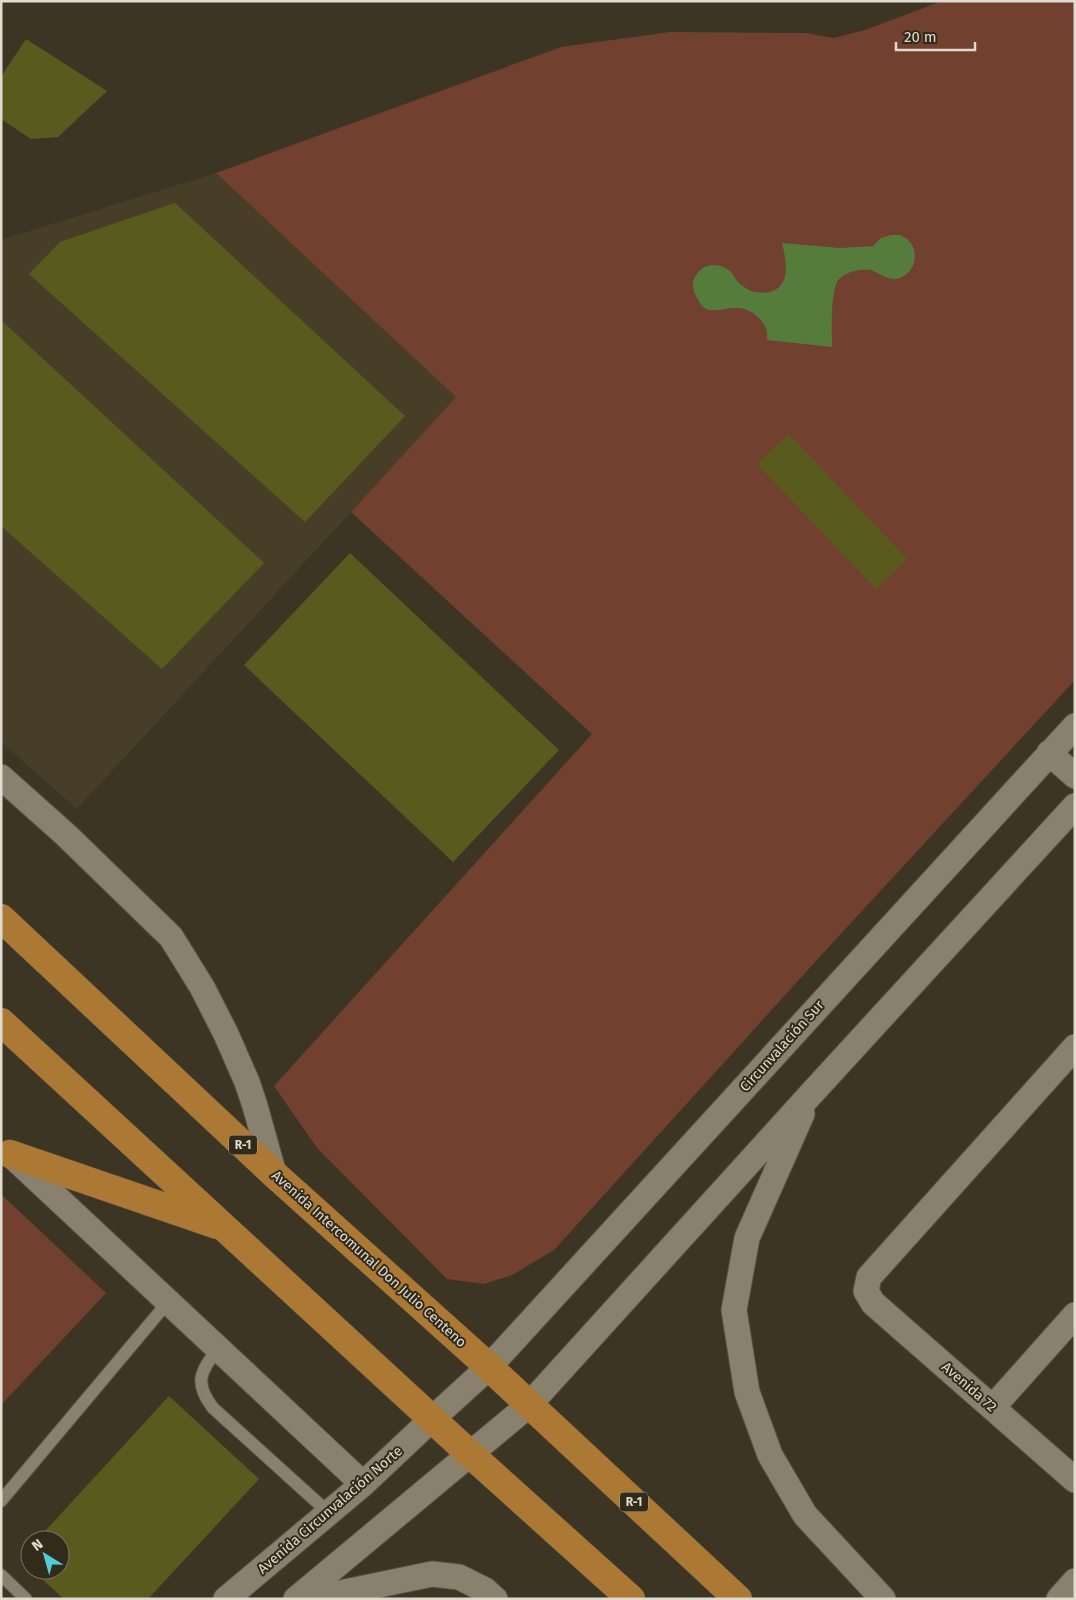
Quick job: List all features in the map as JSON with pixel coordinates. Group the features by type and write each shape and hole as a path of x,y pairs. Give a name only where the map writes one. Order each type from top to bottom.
{"main road":[{"name":"Avenida Intercomunal Don Julio Centeno","path":"1,918 274,1174 489,1367 738,1599"},
{"path":"1,1022 630,1599"},
{"path":"6,1150 226,1229"}],"street":[{"name":"Circunvalación Sur","path":"432,1419 489,1367 1075,726"},
{"path":"1049,753 1075,776"},
{"path":"1,777 66,836 171,937 202,987 226,1034 247,1082 274,1174"},
{"path":"296,1599 529,1405 1075,806"},
{"name":"Avenida 72","path":"1075,1047 870,1277 866,1291 873,1303 1075,1480"},
{"path":"811,1094 747,1238 734,1310 748,1392 770,1455 805,1515 883,1599"},
{"path":"6,1150 363,1484"},
{"path":"993,1407 1075,1315"},
{"name":"Avenida Circunvalación Norte","path":"226,1599 363,1484 432,1419"},
{"path":"311,1599 432,1574 459,1577 485,1590 494,1599"},
{"path":"1059,1599 1075,1581"}],"lane":[{"path":"1,1501 168,1302"},
{"path":"218,1348 203,1369 201,1381 204,1396 213,1408 329,1513"},
{"path":"1,1575 26,1599"}],"shaded area":[{"path":"942,1 1075,1 1075,680 826,950 554,1250 512,1275 484,1284 447,1279 317,1148 274,1086 592,734 351,512 456,397 216,173 561,47 670,32 805,33 834,38 865,30"},
{"path":"216,173 457,397 77,809 1,742 1,240"},
{"path":"901,235 912,245 915,258 911,270 906,275 896,279 871,270 859,270 839,279 836,284 833,301 832,347 767,340 765,326 752,312 736,308 708,310 703,307 694,290 693,281 701,269 715,265 729,270 738,282 751,291 760,293 770,292 777,289 785,278 786,264 782,243 840,248 873,246 881,238"},
{"path":"1,1194 106,1293 1,1405"}],"building":[{"path":"26,39 107,91 58,137 31,139 1,119 1,77"},
{"path":"175,203 405,416 305,522 29,274 60,242"},
{"path":"1,320 264,563 162,669 1,526"},
{"path":"789,434 907,559 876,589 757,464"},
{"path":"350,553 559,750 453,862 244,665"},
{"path":"169,1396 259,1479 148,1599 64,1599 43,1580 70,1580 70,1530 46,1530"}]}
